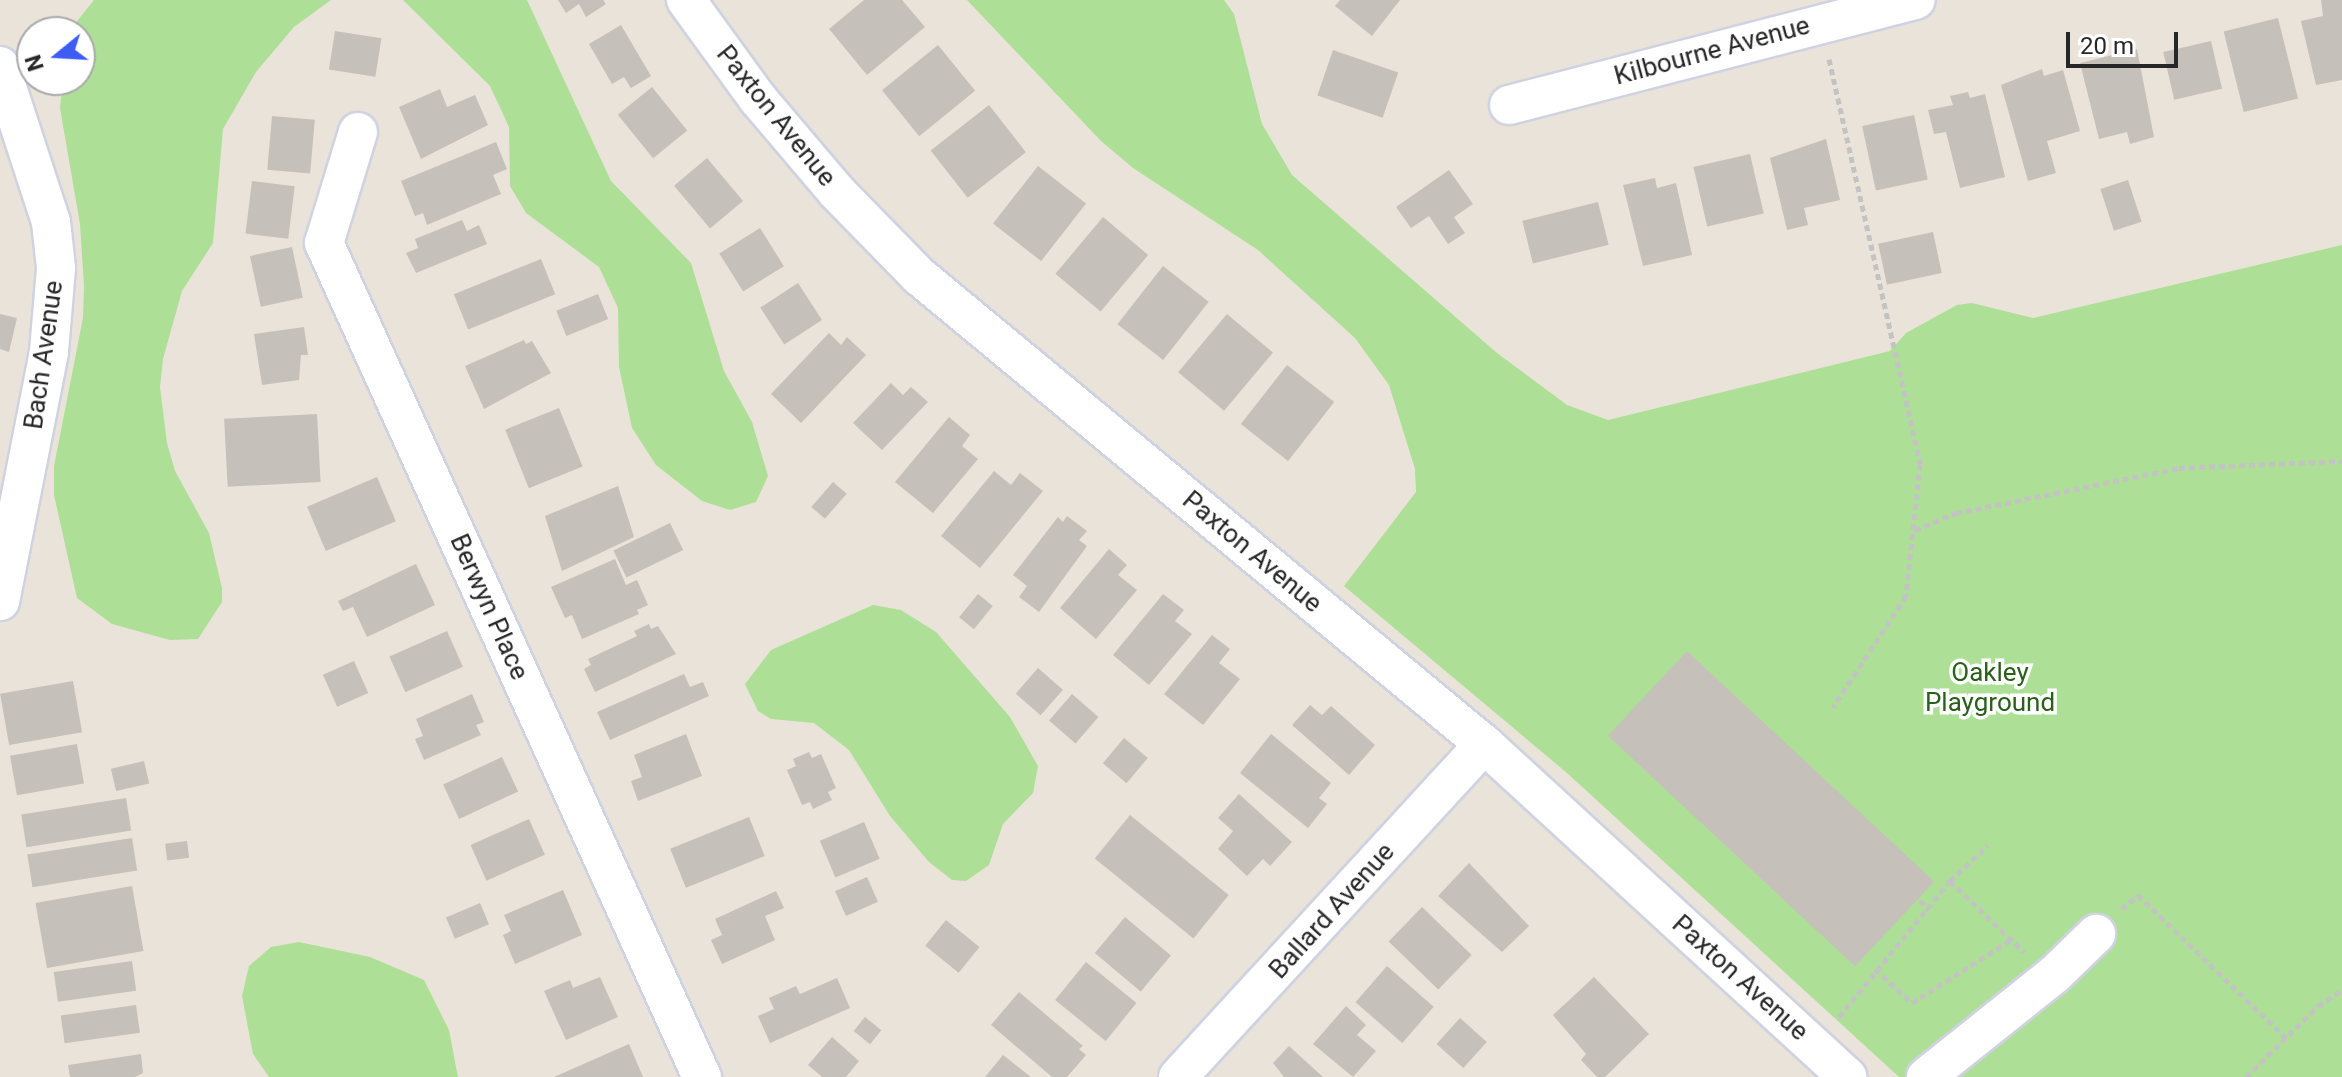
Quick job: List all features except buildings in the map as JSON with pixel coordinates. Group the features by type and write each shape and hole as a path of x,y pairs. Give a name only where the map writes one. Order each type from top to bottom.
{"street":[{"name":"Paxton Avenue","path":"686,0 767,111 919,276 1484,744 1848,1077"},
{"name":"Kilbourne Avenue","path":"1509,105 1916,0"},
{"name":"Bach Avenue","path":"0,66 47,208 56,268 49,352 0,601"},
{"name":"Berwyn Place","path":"358,132 324,243 702,1077"},
{"name":"Ballard Avenue","path":"1178,1077 1484,744"},
{"path":"1926,1077 2054,975 2096,934"}],"path":[{"path":"1820,23 1920,464 1906,596 1833,707"},
{"path":"1915,530 1956,513 2179,468 2342,461"},
{"path":"1836,1021 1875,969 1950,881 1988,845"},
{"path":"1950,881 2029,958"},
{"path":"2138,895 2286,1038"},
{"path":"1920,900 1928,910"},
{"path":"1875,969 1912,1003 2012,939"},
{"path":"2246,1077 2318,1006 2342,990"}],"green space":[{"path":"94,0 331,0 294,27 256,72 223,129 213,243 182,291 163,359 160,387 167,443 175,471 209,533 222,588 222,602 198,639 170,640 112,624 77,598 54,495 54,466 83,318 84,286 80,224 60,108 61,96 96,96 96,16 81,16"},
{"path":"403,0 527,0 611,181 691,263 724,371 752,422 768,476 756,502 730,510 702,501 656,465 632,428 619,367 618,308 599,267 526,213 510,186 509,127 490,86"},
{"name":"Oakley Playground","path":"967,0 1224,0 1234,14 1262,124 1292,175 1497,353 1567,405 1608,420 1890,351 1906,333 1957,305 1972,303 2033,318 2342,245 2342,1077 1899,1077 1567,773 1344,586 1416,492 1415,469 1389,385 1355,338 1258,250 1133,168 1101,141"},
{"path":"873,605 901,610 936,632 1010,717 1038,766 1033,793 1003,824 989,865 966,881 952,880 929,862 890,816 849,750 814,723 771,719 758,711 745,684 771,650"},
{"path":"299,942 370,957 424,980 449,1030 458,1077 269,1077 253,1054 242,996 249,966 271,947"}]}
